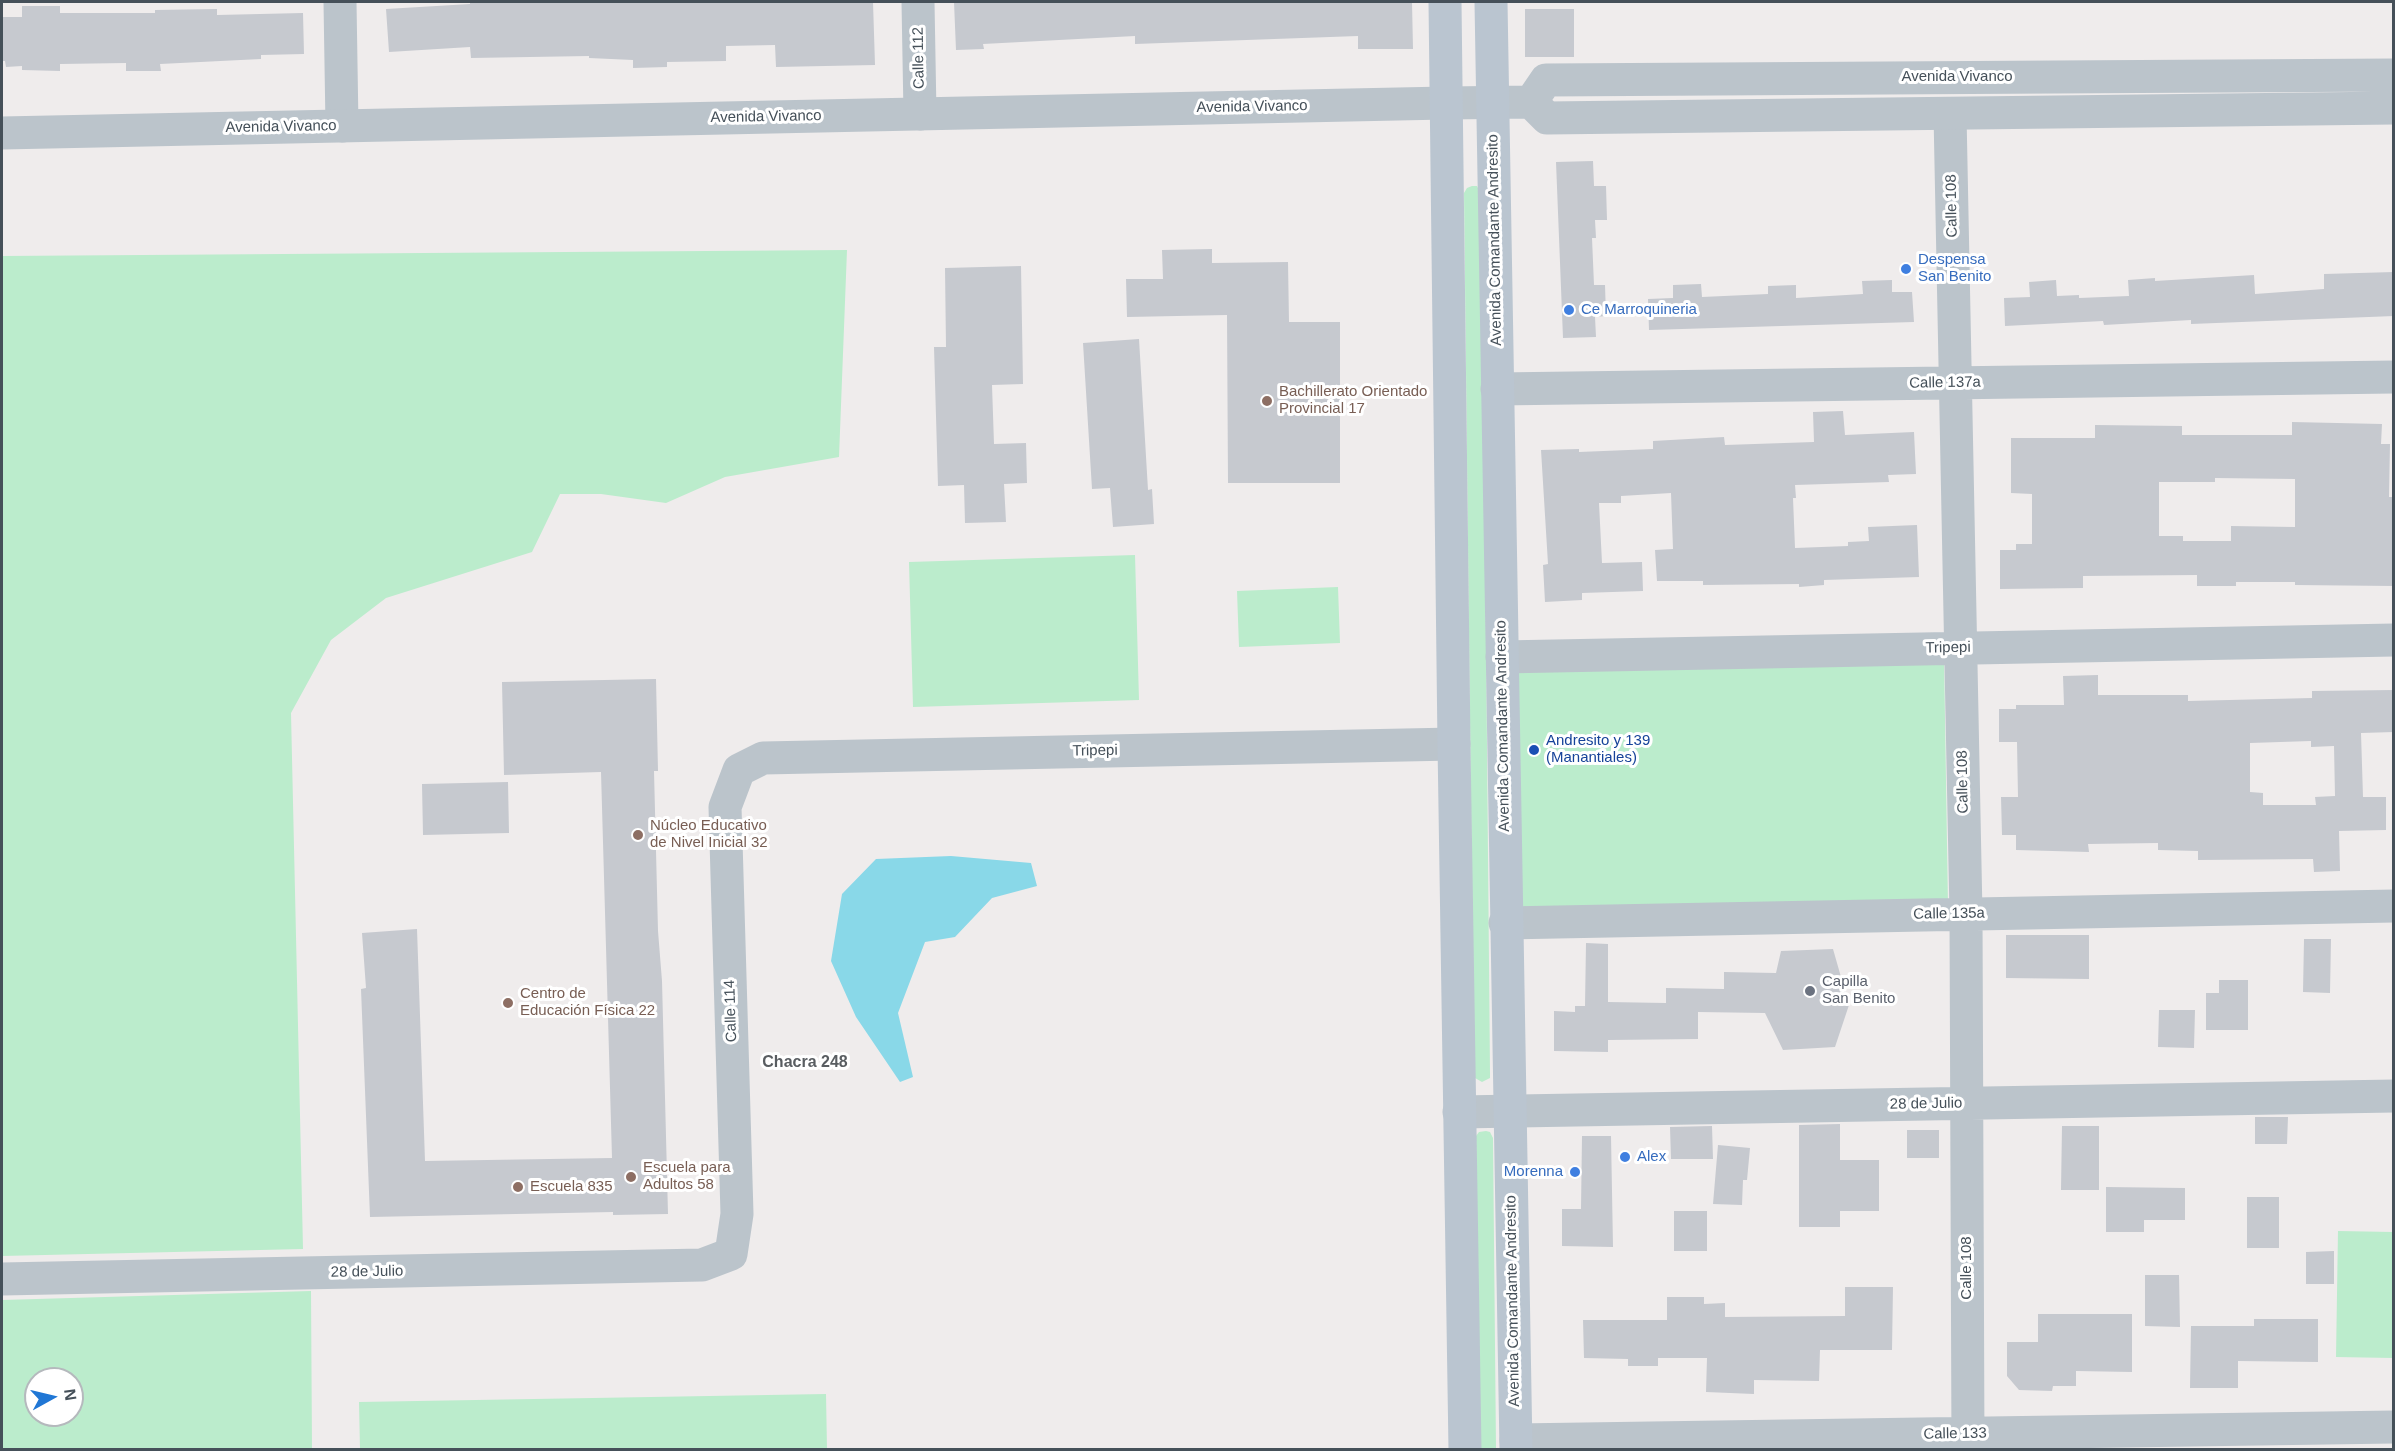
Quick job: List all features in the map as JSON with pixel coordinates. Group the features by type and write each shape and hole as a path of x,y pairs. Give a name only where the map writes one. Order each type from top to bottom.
{"main road":[{"path":"1445,2 1459,1112 1466,1449"},
{"name":"Avenida Comandante Andresito","path":"1491,2 1505,923 1516,1445"}],"street":[{"path":"340,2 342,126"},
{"name":"Calle 112","path":"918,2 920,114"},
{"name":"Avenida Vivanco","path":"2,133 1531,102 1546,80 2394,75"},
{"path":"1531,102 1547,118 2394,108"},
{"name":"Calle 108","path":"1950,114 1966,914 1968,1441"},
{"name":"Calle 137a","path":"1497,389 2394,377"},
{"name":"Tripepi","path":"1502,657 2394,640"},
{"name":"Tripepi","path":"739,770 763,758 1454,744"},
{"name":"Calle 114","path":"731,1254 737,1214 725,807 739,770"},
{"name":"Calle 135a","path":"1505,923 2394,906"},
{"name":"28 de Julio","path":"1459,1112 2394,1096"},
{"name":"28 de Julio","path":"2,1279 702,1265 731,1254"},
{"name":"Calle 133","path":"1516,1445 1968,1441 2394,1427"}],"green space":[{"path":"1472,186 1477,186 1482,196 1490,1078 1482,1082 1475,1078 1474,1071 1464,193"},
{"path":"847,250 839,457 725,477 666,503 601,494 560,494 532,552 386,598 331,640 291,713 303,1249 2,1256 2,256"},
{"path":"1135,555 1139,700 913,707 909,562"},
{"path":"1338,587 1340,643 1239,647 1237,591"},
{"path":"1944,656 1948,906 1518,918 1515,665"},
{"path":"1479,1132 1490,1132 1493,1138 1496,1449 1479,1449 1476,1136"},
{"path":"2338,1231 2393,1232 2393,1358 2336,1357"},
{"path":"311,1291 312,1449 2,1449 2,1300"},
{"path":"826,1394 827,1449 360,1449 359,1402"}],"water":[{"path":"951,856 1031,863 1037,886 992,898 955,937 925,942 898,1013 913,1077 900,1082 856,1017 831,961 842,894 876,859"}],"building":[{"path":"470,2 873,2 875,65 776,67 775,45 726,46 726,61 667,62 667,67 633,68 633,60 589,58 589,56 471,58 470,47 389,52 386,9 470,4"},
{"path":"954,2 1412,2 1413,49 1358,49 1358,36 1135,44 1135,36 983,44 984,49 956,50"},
{"path":"22,6 60,6 60,13 155,13 155,10 217,9 217,15 303,13 304,54 261,55 261,59 160,64 161,71 126,71 126,63 60,64 60,71 22,70 22,66 6,67 5,61 2,61 2,17 22,17"},
{"path":"1525,9 1574,9 1574,57 1525,57"},
{"path":"1593,161 1594,186 1606,186 1607,220 1595,220 1596,238 1592,238 1594,285 1605,285 1606,316 1595,317 1596,337 1563,338 1556,162"},
{"path":"1212,249 1212,263 1288,262 1289,322 1340,322 1340,483 1228,483 1227,315 1127,317 1126,279 1163,279 1162,250"},
{"path":"1021,266 1023,384 992,385 994,444 1026,443 1027,483 1004,484 1006,522 965,523 964,485 938,486 934,347 946,347 945,268"},
{"path":"2394,272 2394,316 2191,324 2191,320 2104,325 2103,321 2005,326 2004,298 2030,297 2029,282 2056,280 2057,296 2079,295 2079,298 2129,296 2128,280 2155,278 2155,281 2254,275 2255,294 2324,289 2324,274"},
{"path":"1892,280 1892,292 1912,292 1914,322 1649,330 1648,299 1673,298 1673,285 1701,284 1702,297 1768,294 1768,286 1796,285 1796,298 1863,294 1862,281"},
{"path":"1139,339 1148,490 1152,489 1154,524 1113,527 1110,488 1092,489 1083,343"},
{"path":"1843,411 1845,435 1914,432 1916,474 1888,475 1889,482 1795,485 1796,498 1793,498 1795,548 1848,546 1848,542 1869,541 1868,527 1917,525 1919,577 1824,580 1824,585 1799,587 1799,584 1703,585 1703,581 1657,581 1655,550 1673,549 1671,493 1621,496 1621,503 1599,503 1602,563 1642,562 1643,591 1582,593 1582,600 1545,602 1543,565 1548,564 1541,450 1579,449 1579,452 1653,449 1653,441 1724,437 1725,445 1814,442 1813,412"},
{"path":"2292,422 2382,424 2381,444 2390,444 2389,497 2394,497 2394,586 2236,582 2236,586 2197,586 2197,575 2083,576 2083,588 2000,589 2000,550 2016,550 2016,544 2032,544 2032,494 2011,493 2011,438 2095,438 2095,425 2182,426 2182,435 2292,435","holes":["2215,478 2295,479 2295,527 2231,526 2231,541 2183,541 2183,536 2159,536 2159,482 2215,482"]},
{"path":"2098,675 2098,695 2188,695 2188,701 2312,698 2312,691 2394,690 2394,732 2361,733 2363,797 2386,797 2386,830 2339,831 2340,871 2314,872 2313,859 2198,860 2198,851 2158,850 2158,843 2088,844 2089,852 2016,850 2016,835 2002,835 2001,797 2018,797 2017,742 1999,742 1999,709 2016,709 2016,705 2064,705 2063,676","holes":["2311,741 2311,747 2334,746 2335,796 2315,797 2316,805 2263,805 2263,793 2250,792 2250,743"]},
{"path":"656,679 658,771 654,771 668,1214 613,1215 613,1212 370,1217 361,989 366,988 362,933 417,929 425,1161 612,1158 601,772 504,775 502,682"},
{"path":"508,782 509,833 423,835 422,784"},
{"path":"2006,935 2089,935 2089,979 2006,978"},
{"path":"2304,939 2331,939 2330,993 2303,992"},
{"path":"1586,943 1608,944 1608,1002 1666,1003 1666,988 1724,989 1724,972 1776,973 1781,951 1833,949 1849,1005 1835,1047 1783,1050 1765,1013 1698,1012 1698,1039 1608,1040 1608,1052 1554,1051 1554,1011 1575,1012 1575,1006 1585,1006"},
{"path":"2219,980 2248,980 2248,1030 2206,1030 2206,993 2219,993"},
{"path":"2159,1010 2195,1010 2194,1048 2158,1047"},
{"path":"2255,1117 2288,1117 2287,1144 2255,1144"},
{"path":"1840,1124 1840,1160 1879,1160 1879,1211 1840,1211 1840,1227 1799,1227 1799,1125"},
{"path":"1712,1126 1713,1159 1671,1159 1670,1127"},
{"path":"2062,1126 2099,1126 2099,1190 2061,1190"},
{"path":"1907,1130 1939,1130 1939,1158 1907,1158"},
{"path":"1582,1136 1611,1136 1613,1247 1562,1246 1562,1209 1581,1209"},
{"path":"1718,1145 1750,1148 1747,1180 1743,1180 1742,1205 1713,1204"},
{"path":"2106,1187 2185,1188 2185,1220 2144,1220 2144,1232 2106,1232"},
{"path":"2247,1197 2279,1197 2279,1248 2247,1248"},
{"path":"1674,1211 1707,1211 1707,1251 1674,1251"},
{"path":"2334,1251 2334,1284 2306,1284 2306,1252"},
{"path":"2145,1275 2179,1275 2180,1327 2145,1326"},
{"path":"1845,1287 1893,1287 1892,1350 1820,1350 1819,1381 1754,1380 1754,1394 1706,1392 1707,1358 1658,1358 1658,1366 1628,1366 1628,1359 1584,1358 1583,1320 1667,1320 1667,1297 1704,1297 1704,1304 1725,1303 1725,1317 1845,1316"},
{"path":"2038,1314 2132,1314 2132,1372 2076,1371 2076,1386 2053,1386 2052,1391 2019,1390 2007,1376 2007,1342 2038,1342"},
{"path":"2254,1319 2318,1319 2318,1362 2238,1361 2238,1388 2190,1388 2191,1326 2254,1326"}],"place":[{"name":"Despensa San Benito","path":"1906,269"},
{"name":"Ce Marroquineria","path":"1569,310"},
{"name":"Bachillerato Orientado Provincial 17","path":"1267,401"},
{"name":"Andresito y 139 (Manantiales)","path":"1534,750"},
{"name":"Núcleo Educativo de Nivel Inicial 32","path":"638,835"},
{"name":"Capilla San Benito","path":"1810,991"},
{"name":"Centro de Educación Física 22","path":"508,1003"},
{"name":"Alex","path":"1625,1157"},
{"name":"Morenna","path":"1575,1172"},
{"name":"Escuela para Adultos 58","path":"631,1177"},
{"name":"Escuela 835","path":"518,1187"}],"district":[{"name":"Chacra 248","path":"805,1063"}]}
